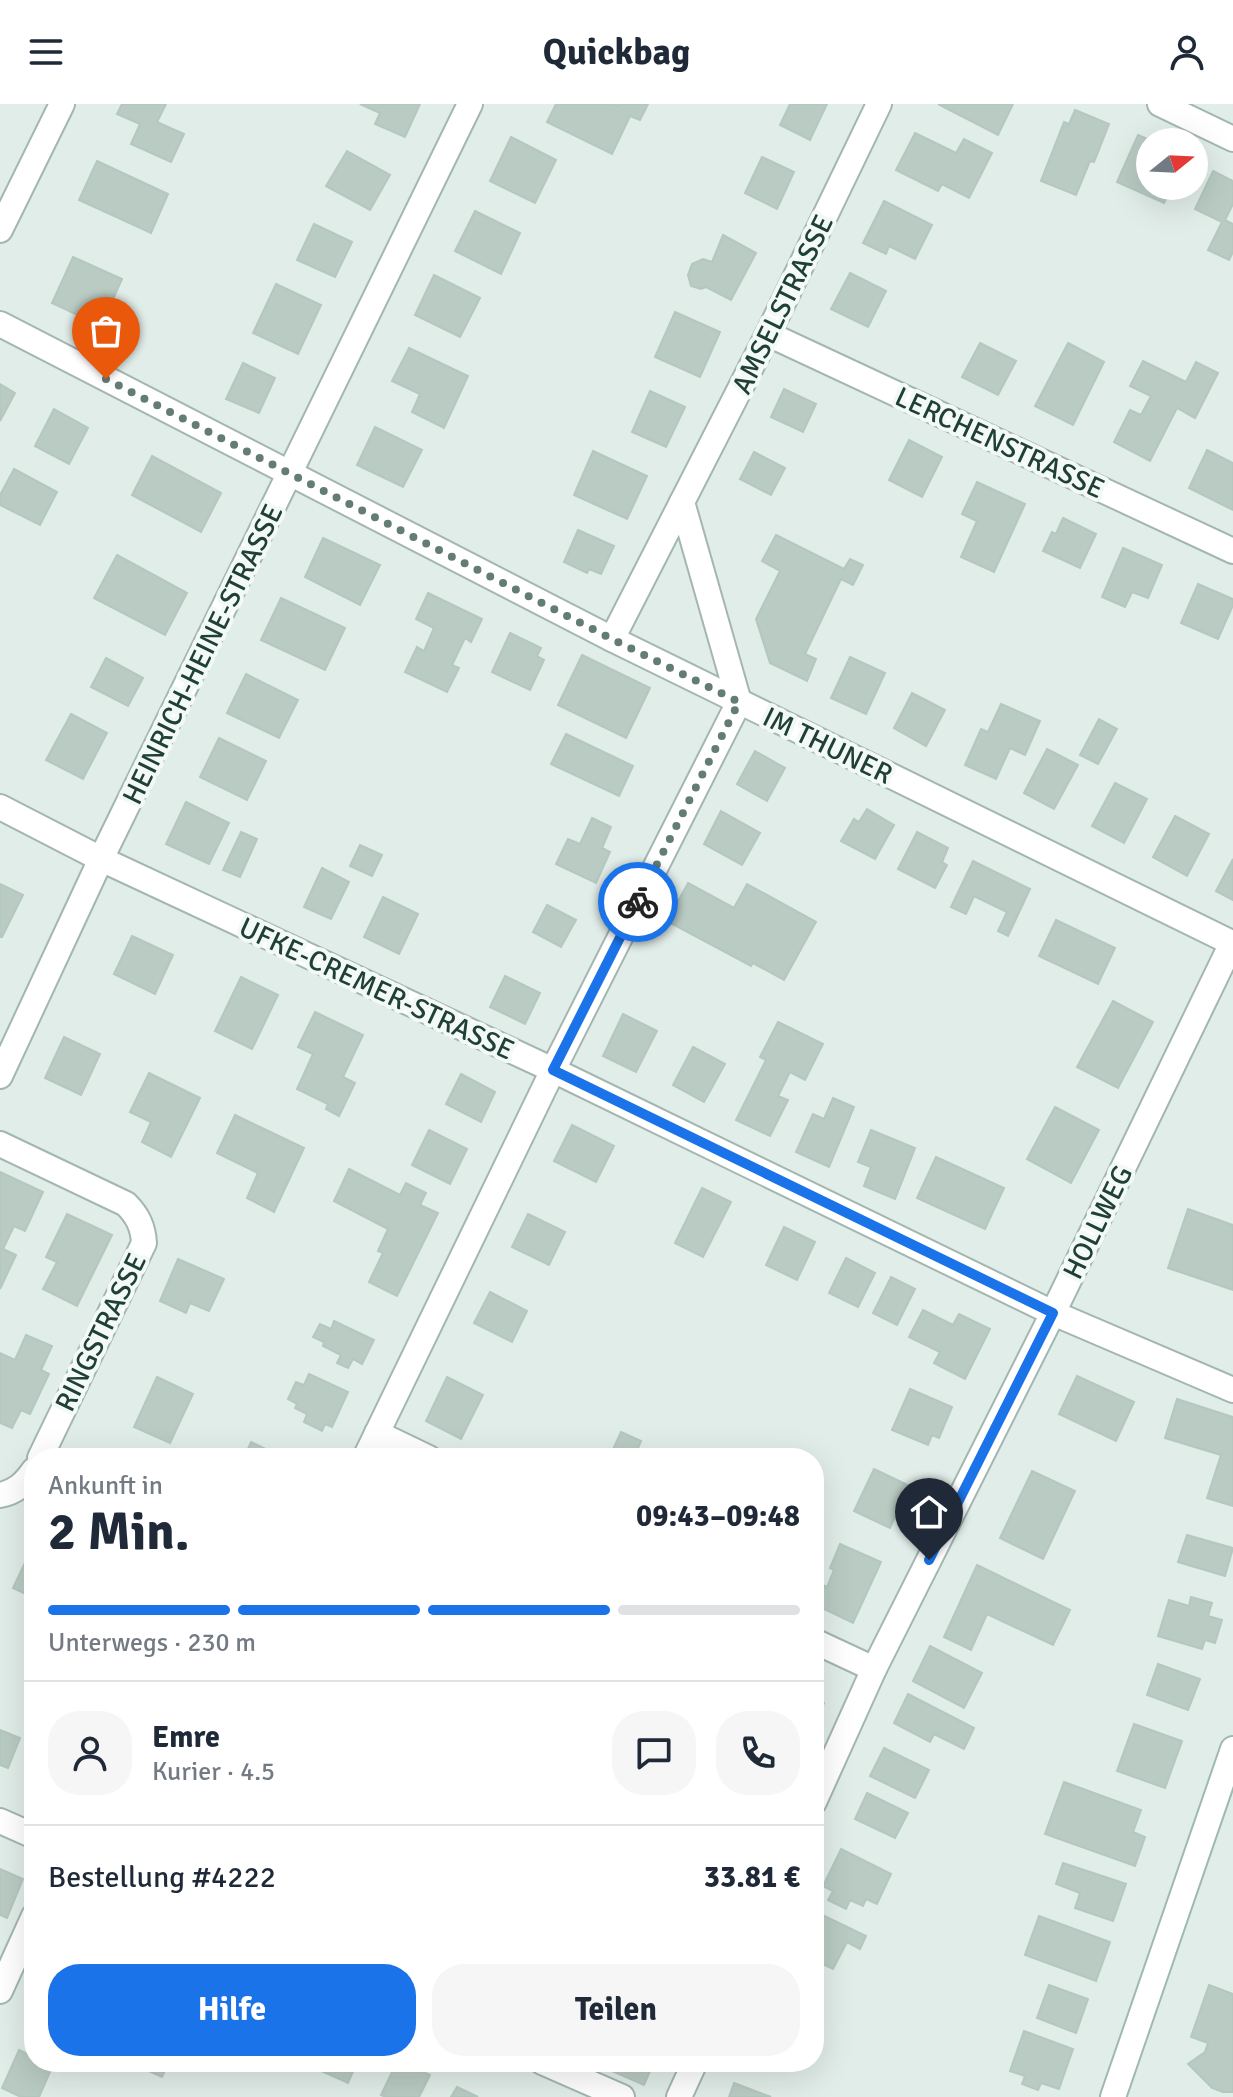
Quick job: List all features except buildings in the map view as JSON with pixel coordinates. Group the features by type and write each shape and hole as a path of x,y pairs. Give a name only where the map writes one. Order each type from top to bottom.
{"street":[{"path":"0,230 62,104"},
{"name":"HEINRICH-HEINE-STRASSE","path":"0,1076 101,859 470,104"},
{"name":"AMSELSTRASSE","path":"612,639 768,334 879,104"},
{"path":"1160,104 1233,139"},
{"name":"IM THUNER","path":"0,324 612,639 1232,943"},
{"name":"LERCHENSTRASSE","path":"768,334 1233,551"},
{"path":"370,1448 553,1070 739,702 682,502"},
{"name":"UFKE-CREMER-STRASSE","path":"0,807 101,859 553,1070 1053,1313 1233,1390"},
{"name":"HOLLWEG","path":"824,1780 874,1669 1053,1313 1232,943"},
{"name":"RINGSTRASSE","path":"0,1144 126,1204 135,1213 144,1233 144,1243 45,1448"},
{"path":"377,1433 408,1448"},
{"path":"0,1495 24,1483"},
{"path":"824,1646 874,1669"},
{"path":"1113,2097 1233,1749"},
{"path":"0,1821 24,1832"},
{"path":"0,1991 24,1938"},
{"path":"565,2072 622,2097"},
{"path":"679,2097 690,2072"}],"way so far":[{"path":"106,379 739,702 638,902"}],"route":[{"path":"638,902 553,1070 1053,1313 929,1560"}]}
